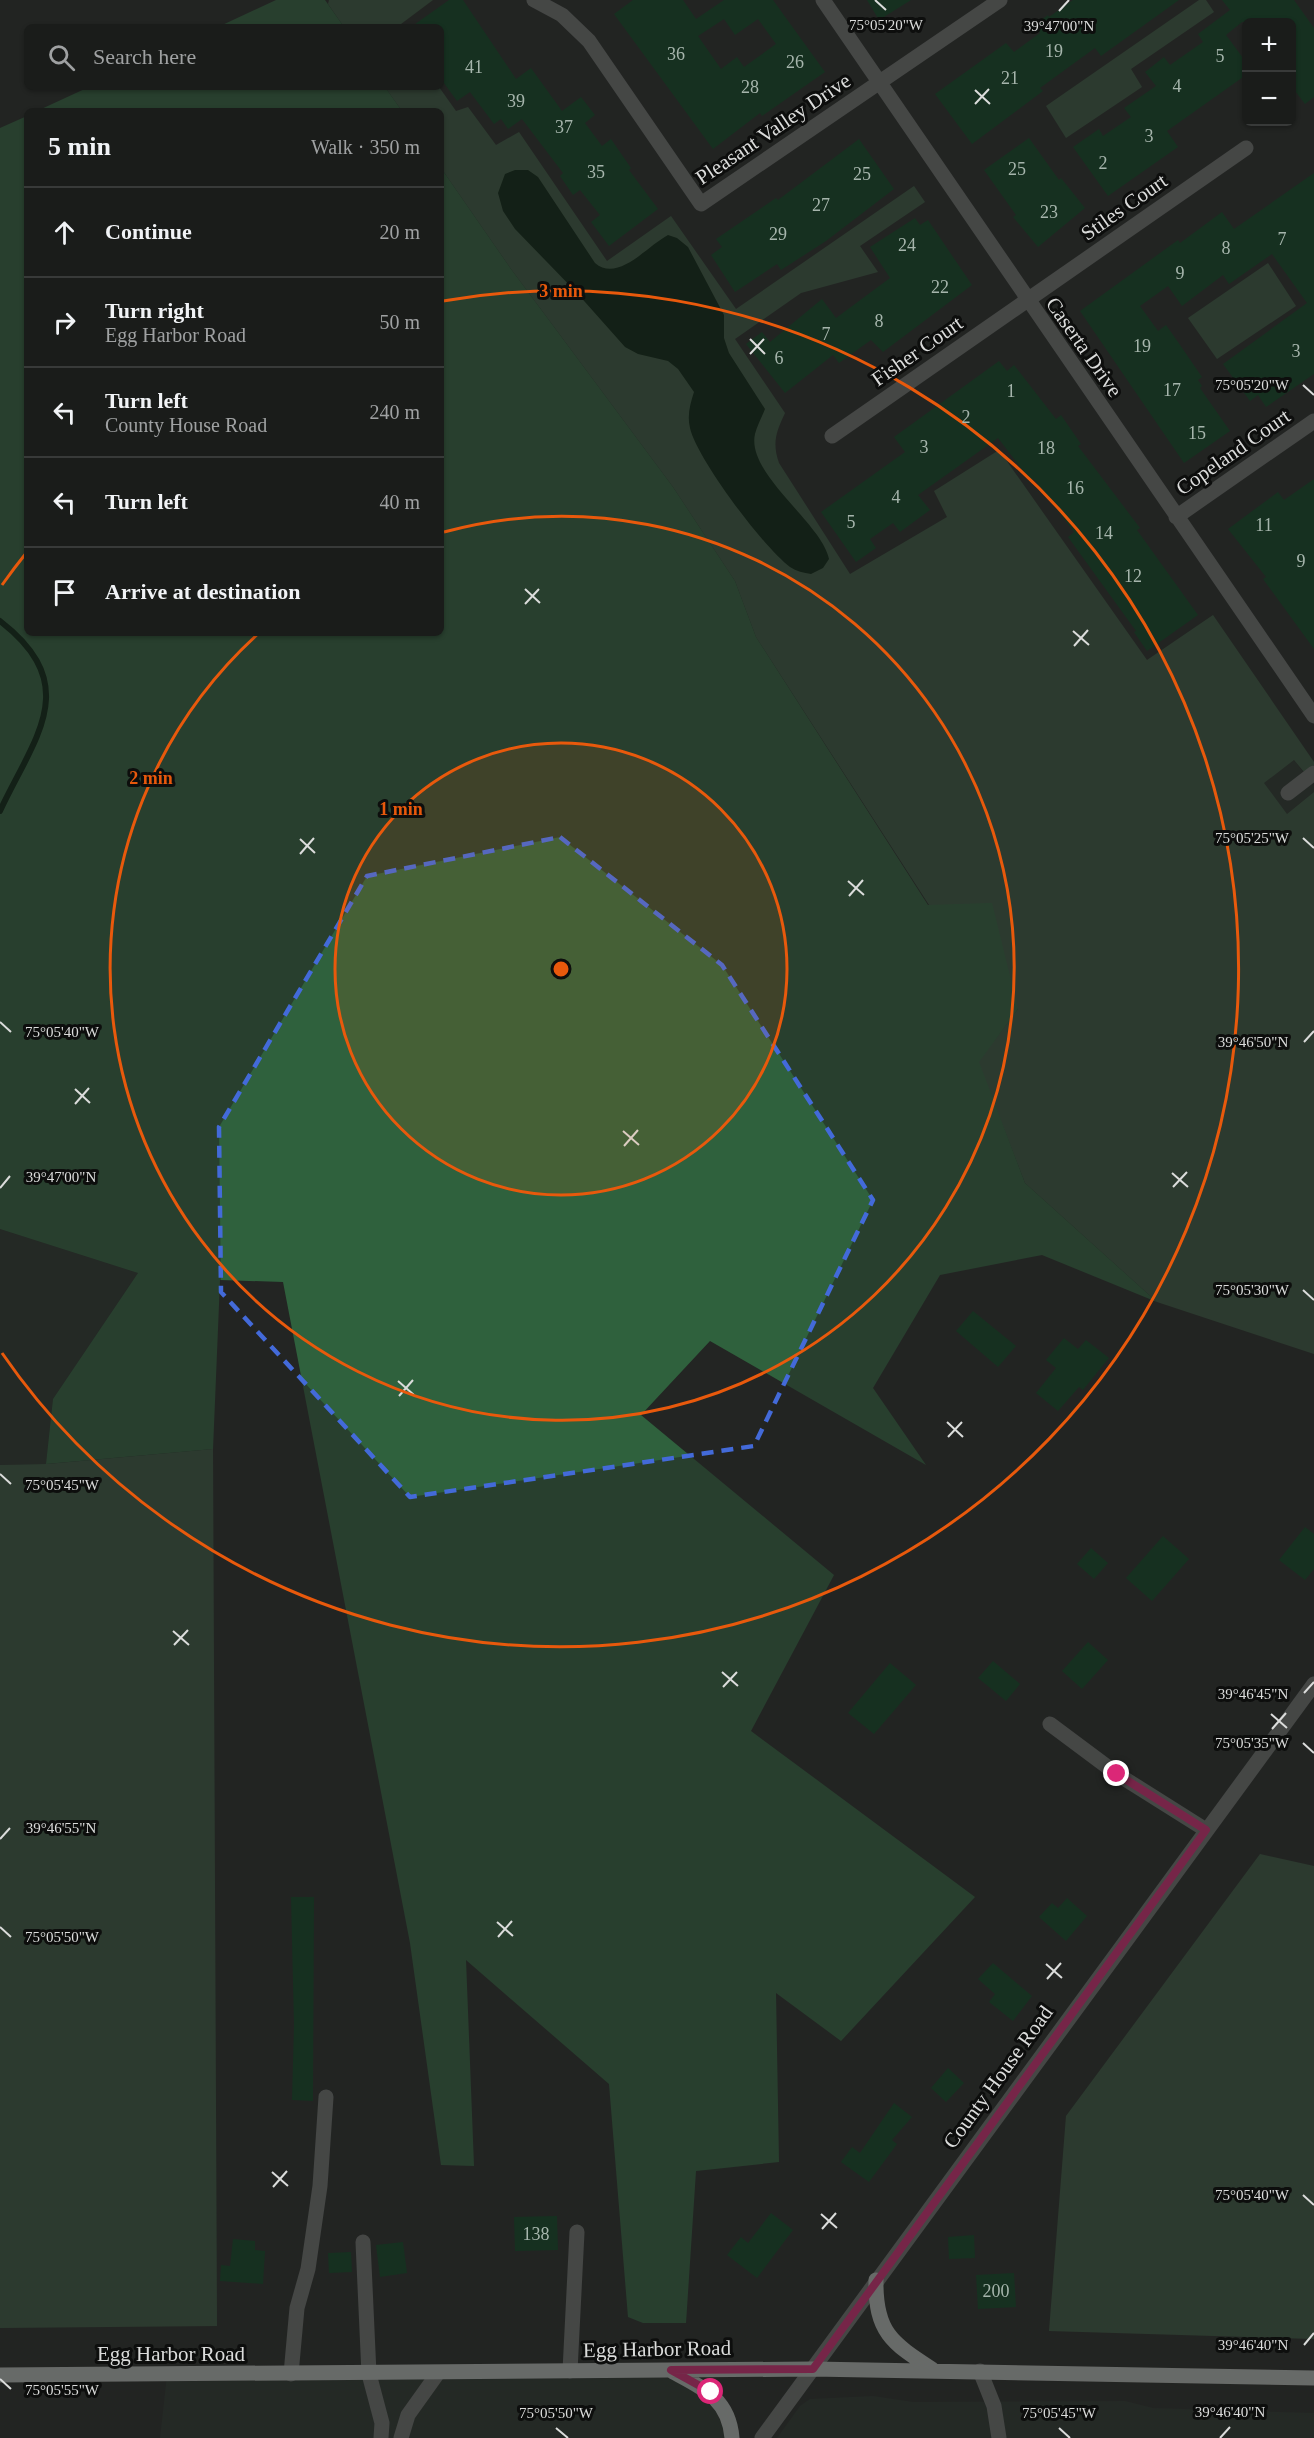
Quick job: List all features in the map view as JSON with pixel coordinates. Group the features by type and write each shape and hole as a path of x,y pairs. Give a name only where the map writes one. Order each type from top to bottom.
{"main road":[{"path":"876,2280 876,2302 882,2322 896,2345 932,2369"},
{"name":"Egg Harbor Road","path":"0,2375 932,2369 1314,2378"},
{"path":"671,2370 711,2392 725,2411 732,2438"}],"street":[{"name":"Pleasant Valley Drive","path":"534,0 561,15 589,41 702,204 1000,0"},
{"name":"Caserta Drive","path":"823,0 1026,300 1313,712"},
{"name":"Stiles Court","path":"1026,300 1246,148"},
{"name":"Fisher Court","path":"832,436 1026,300"},
{"name":"Copeland Court","path":"1176,517 1314,421"},
{"path":"1288,793 1314,772"},
{"name":"County House Road","path":"762,2438 1314,1684"},
{"path":"1050,1724 1117,1774 1206,1830"},
{"path":"291,2374 297,2308 308,2269 320,2186 326,2097"},
{"path":"570,2371 578,2232"},
{"path":"363,2242 369,2374 382,2423 381,2438"},
{"path":"980,2371 994,2406 999,2438"},
{"path":"401,2438 408,2415 438,2373"}],"highlighted area":[{"path":"560,837 722,965 873,1200 754,1446 410,1497 221,1292 219,1127 367,876"}],"shaded area":[{"path":"329,0 433,0 401,24 342,24 328,4"},
{"path":"1199,0 1206,0 1214,12 1131,69 1142,87 1066,138 1046,106"},
{"path":"387,90 441,90 456,111 468,107 496,145 519,132 607,261 671,216 736,309 914,186 925,202 860,246 878,272 801,293 735,339 785,413 776,438 779,463 850,574 947,517 934,491 999,450 1147,660 1213,615 1314,762 1314,765 1304,772 1294,760 1264,783 1287,814 1314,792 1314,1354 1157,1302 1025,1183 978,1062 1018,1009 929,905 756,637 735,581 673,487 511,269 444,172 444,108 400,108"},
{"path":"515,170 528,170 538,177 595,263 604,268 613,269 623,266 668,235 677,238 688,247 724,315 724,338 729,353 765,409 755,434 755,449 773,482 823,545 829,559 823,568 811,574 790,567 764,542 733,502 695,442 689,419 694,392 678,369 668,361 638,354 625,347 515,229 503,211 498,193 505,174"},
{"path":"1268,263 1296,306 1217,359 1188,318"},
{"path":"1294,760 1314,786 1314,792 1287,814 1263,783"},
{"path":"0,1229 138,1273 53,1399 46,1464 0,1465"},
{"path":"213,1449 217,2326 0,2328 0,1465 47,1464"},
{"path":"1260,1854 1314,1866 1314,2339 1049,2331 1066,2116"},
{"path":"671,2370 711,2392 732,2438 160,2438 167,2375"},
{"path":"873,2396 913,2402 1125,2401 1153,2408 1314,2413 1314,2438 777,2438 800,2406 810,2399"}],"green space":[{"path":"276,0 325,0 342,24 224,24"},
{"path":"82,90 387,90 400,108 44,108"},
{"path":"24,117 24,636 444,636 444,172 511,269 673,487 735,581 756,637 928,905 992,903 1018,1009 979,1062 1025,1183 1157,1302 1042,1255 940,1275 873,1388 926,1465 710,1341 641,1415 834,1575 751,1731 975,1897 841,2041 776,1993 779,2162 696,2171 686,2323 643,2323 628,2317 609,2084 466,1960 474,2166 441,2165 410,1943 283,1282 220,1280 213,1449 46,1464 53,1399 138,1273 0,1229 0,128"}],"building":[{"path":"449,0 463,0 516,79 531,68 562,111 581,97 595,115 585,123 602,146 611,139 631,168 629,170 658,209 609,246 591,222 600,215 580,190 573,195 560,176 563,173 522,119 508,129 501,119 494,124 470,92 457,101 444,83 444,24 415,24"},
{"path":"633,0 683,0 696,19 724,0 773,0 825,72 762,116 760,113 713,149 614,14","holes":["724,19 735,35 758,19 776,44 744,67 737,57 721,69 698,36"]},
{"path":"867,0 911,0 879,20"},
{"path":"1073,0 1179,0 1101,56 1095,48 1040,88 1043,91 972,144 935,94 1006,43 1014,52 1040,33 1034,25"},
{"path":"1222,0 1294,0 1314,28 1314,97 1305,104 1296,92 1296,18 1242,18 1242,22 1226,35 1242,57 1242,78 1167,131 1178,147 1108,196 1073,147 1099,129 1103,136 1131,117 1124,108 1156,86 1145,72 1164,57 1170,65 1203,42 1198,34 1230,10"},
{"path":"1029,138 1059,180 1061,178 1085,208 1038,247 1013,217 1016,215 984,170"},
{"path":"859,139 894,189 826,241 781,270 777,264 735,292 711,255 722,247 716,239 776,198 778,200"},
{"path":"1314,173 1314,374 1266,407 1258,395 1250,401 1223,364 1307,303 1272,254 1229,284 1223,275 1182,306 1168,286 1140,306 1158,331 1166,325 1202,377 1198,380 1202,386 1200,388 1230,431 1184,463 1080,311 1178,240 1180,243 1222,212 1234,229"},
{"path":"915,218 920,225 928,220 972,285 883,352 871,340 839,363 833,355 785,393 746,344 762,332 770,342 822,299 836,318 890,278 870,247"},
{"path":"999,361 1007,371 1014,365 1056,419 1061,415 1081,444 1078,446 1140,528 1137,530 1198,615 1147,651 1134,632 1136,631 1068,537 1074,532 1034,479 1031,481 998,438 918,495 930,510 900,532 893,523 870,539 876,548 856,562 821,512 905,452 894,437"},
{"path":"1314,479 1314,649 1263,579 1266,577 1228,529 1278,492 1284,500"},
{"path":"973,1311 1016,1346 998,1367 956,1331"},
{"path":"1064,1338 1078,1349 1086,1340 1109,1358 1083,1390 1079,1387 1058,1411 1036,1393 1056,1368 1046,1360"},
{"path":"1305,1527 1314,1534 1314,1569 1305,1580 1279,1560"},
{"path":"1163,1536 1189,1559 1152,1601 1126,1578"},
{"path":"1091,1548 1108,1563 1094,1579 1077,1564"},
{"path":"1088,1642 1108,1660 1082,1689 1062,1671"},
{"path":"993,1661 1020,1684 1006,1701 978,1678"},
{"path":"890,1663 916,1685 874,1734 848,1713"},
{"path":"291,1897 314,1897 313,2101 292,2100 294,2025"},
{"path":"1067,1898 1087,1916 1066,1941 1039,1917 1052,1903 1058,1908"},
{"path":"993,1963 1032,1996 1013,2021 989,2002 995,1994 978,1979"},
{"path":"948,2068 964,2083 946,2102 931,2088"},
{"path":"894,2103 912,2117 892,2140 897,2144 869,2182 841,2162 852,2147 860,2153"},
{"path":"771,2213 793,2230 757,2278 727,2255 741,2237 748,2243"},
{"path":"557,2216 558,2250 515,2251 514,2217"},
{"path":"974,2235 975,2258 949,2259 948,2237"},
{"path":"233,2239 255,2241 255,2250 265,2251 263,2284 220,2281 221,2265 230,2266"},
{"path":"403,2242 407,2273 380,2277 376,2245"},
{"path":"351,2252 352,2272 329,2273 328,2253"},
{"path":"1014,2273 1016,2307 978,2309 976,2275"}],"waterway":[{"path":"0,621 26,645 40,668 46,690 44,713 37,736 0,811"}],"route":[{"path":"711,2392 671,2370 813,2369 1206,1830 1117,1774"}]}
